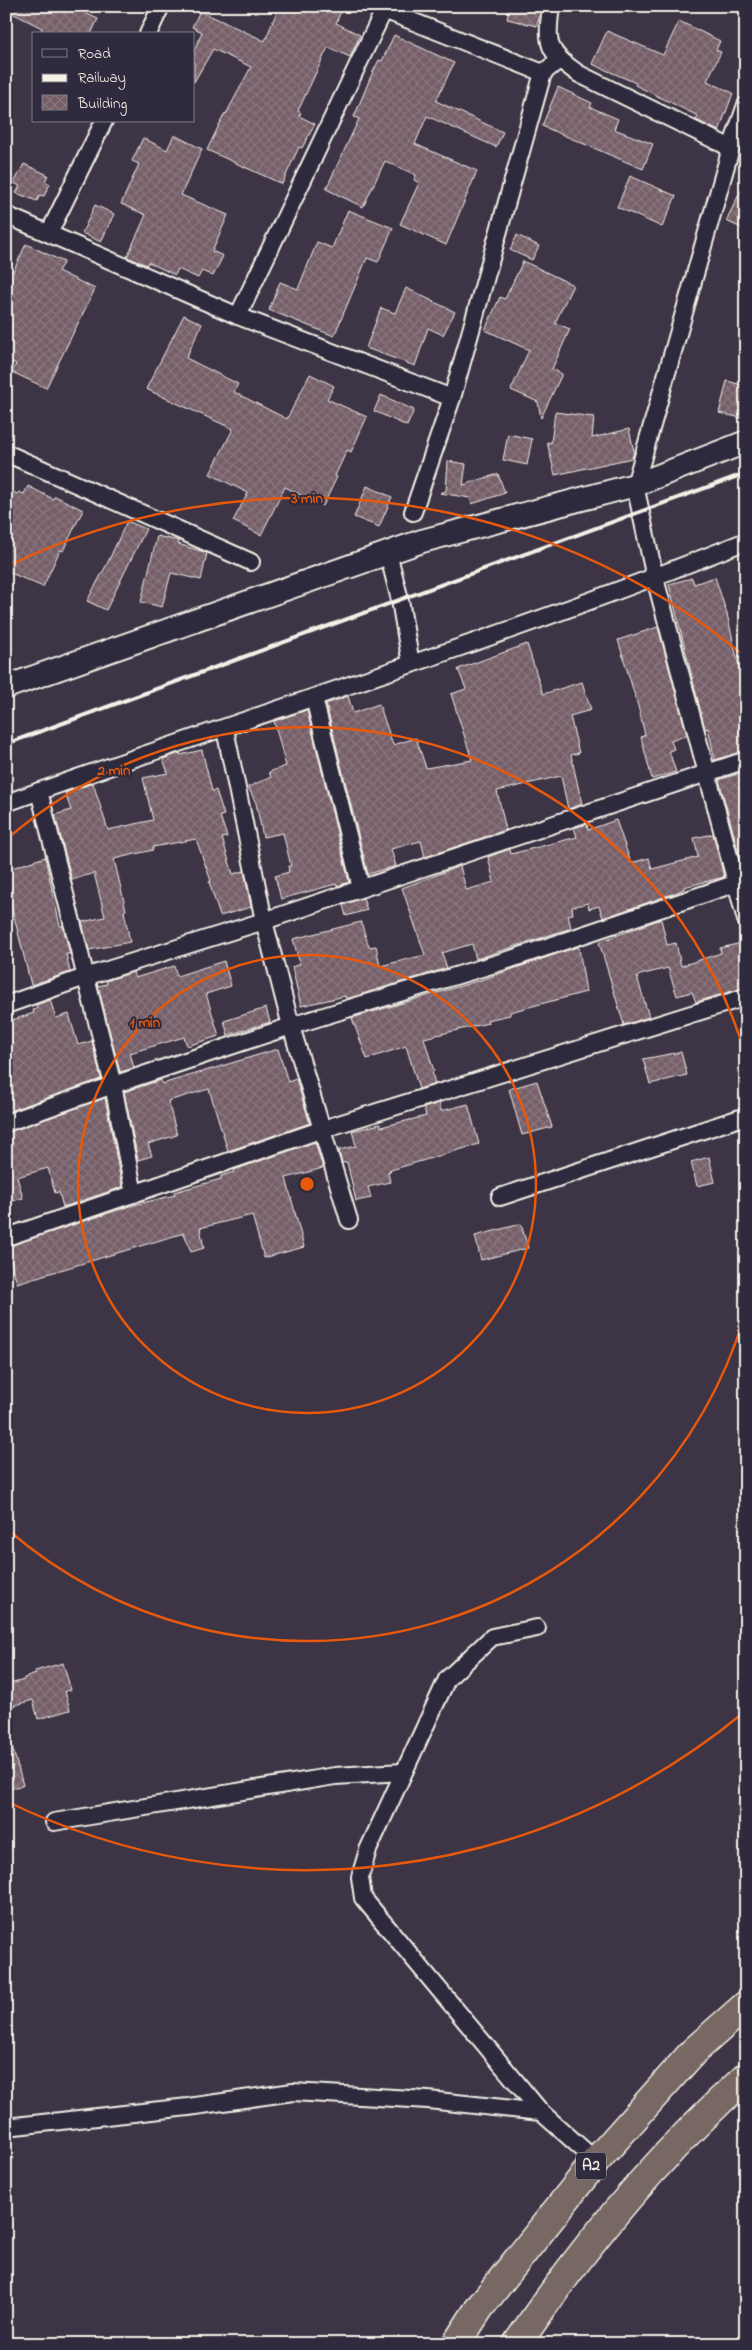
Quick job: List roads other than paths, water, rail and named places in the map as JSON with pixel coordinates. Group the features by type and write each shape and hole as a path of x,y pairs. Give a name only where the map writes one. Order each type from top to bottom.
{"highway":[{"name":"A2","path":"456,2344 480,2307 596,2160 694,2051 746,2005"},
{"path":"517,2344 585,2248 648,2174 710,2109 746,2077"}],"main road":[{"path":"8,685 422,540 636,485 746,442"}],"street":[{"path":"149,32 161,6"},
{"path":"551,6 549,43 559,60 579,74 731,148"},
{"path":"238,316 384,10 543,73"},
{"path":"413,512 452,398 543,73 559,60"},
{"path":"746,105 731,148 636,485 655,578 706,773 741,882 746,920"},
{"path":"48,233 104,122"},
{"path":"6,215 238,316 452,398"},
{"path":"6,452 251,562"},
{"path":"6,803 225,729 655,578 746,541"},
{"path":"388,553 400,600 411,664"},
{"path":"314,698 361,888"},
{"path":"225,729 264,921 292,1026 349,1220"},
{"path":"6,1005 85,977 264,921 746,760"},
{"path":"39,791 113,1085 134,1194"},
{"path":"6,1123 113,1085 292,1026 512,960 741,882"},
{"path":"7,1237 323,1129 746,997"},
{"path":"500,1197 746,1116"},
{"path":"537,1628 492,1637 447,1679 368,1850 360,1877 362,1898 541,2112 596,2160"},
{"path":"54,1822 335,1776 404,1772"},
{"path":"6,2127 188,2107 293,2092 428,2100 541,2112"}],"railway":[{"path":"6,744 746,473"}]}
